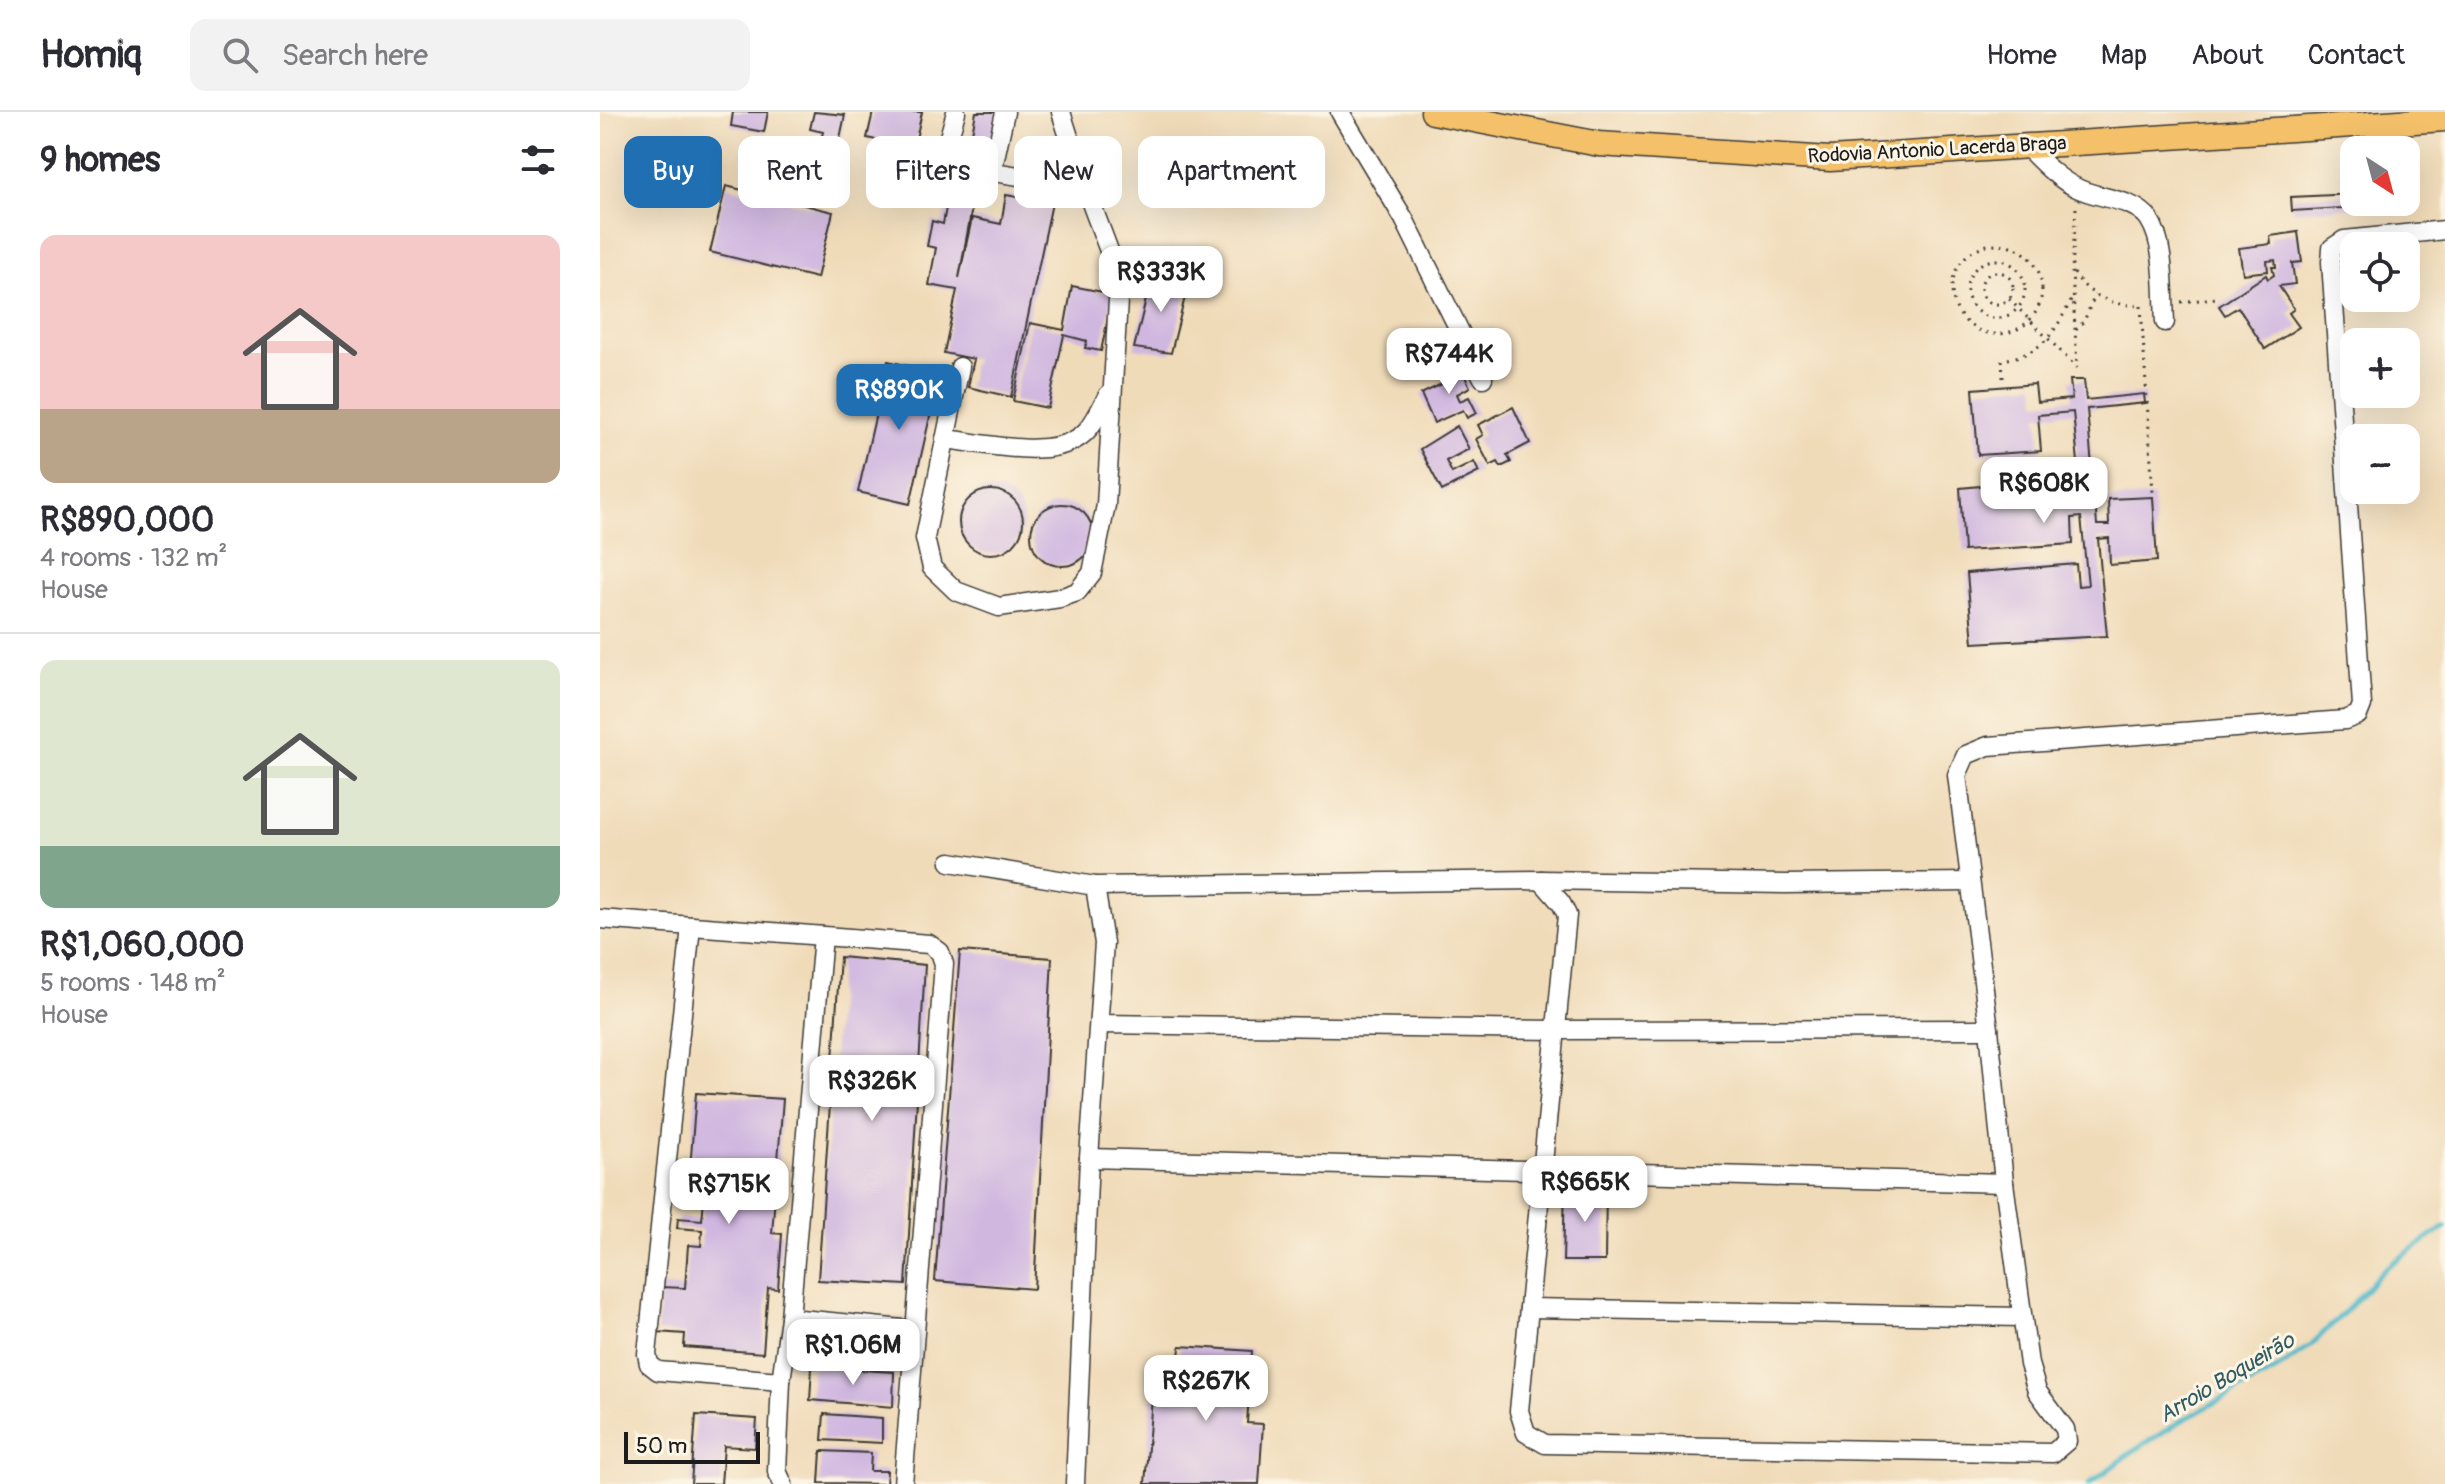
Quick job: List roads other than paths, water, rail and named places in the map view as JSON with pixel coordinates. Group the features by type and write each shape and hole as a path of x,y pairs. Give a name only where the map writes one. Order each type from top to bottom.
{"main road":[{"name":"Rodovia Antonio Lacerda Braga","path":"1433,112 1599,144 1830,159 2445,119"}],"street":[{"path":"949,136 956,112"},
{"path":"998,144 1005,112"},
{"path":"1061,112 1069,136"},
{"path":"1340,112 1404,219 1483,378"},
{"path":"2025,145 2051,171 2077,188 2134,207 2149,219 2159,245 2165,313"},
{"path":"960,367 925,538 932,568 956,591 999,607 1060,598 1077,592 1092,573 1106,505 1118,300 1117,272 1093,208"},
{"path":"1541,880 1567,915 1519,1411 1526,1433 1545,1444 2053,1453 2067,1441 2065,1429 2037,1391 2029,1364 2004,1183 1989,1029 1957,775 1966,755 1988,746 2345,720 2358,715 2362,705 2332,248 2344,240 2445,230"},
{"path":"945,439 1045,450 1068,445 1089,429 1111,390"},
{"path":"950,862 1095,886 1541,880 1785,884 1970,882"},
{"path":"1075,1484 1089,1158 1104,943 1095,886"},
{"path":"600,919 929,944 940,952 944,964 903,1484"},
{"path":"691,926 647,1354 649,1364 658,1371 781,1381"},
{"path":"783,1484 777,1471 781,1381 790,1318 823,936"},
{"path":"1099,1024 1557,1030 1989,1029"},
{"path":"1089,1158 2004,1183"},
{"path":"1529,1308 2022,1317"},
{"path":"790,1318 913,1330"}],"waterway":[{"name":"Arroio Boqueirão","path":"2089,1484 2179,1422 2276,1370 2311,1345 2385,1268 2445,1227"}]}
